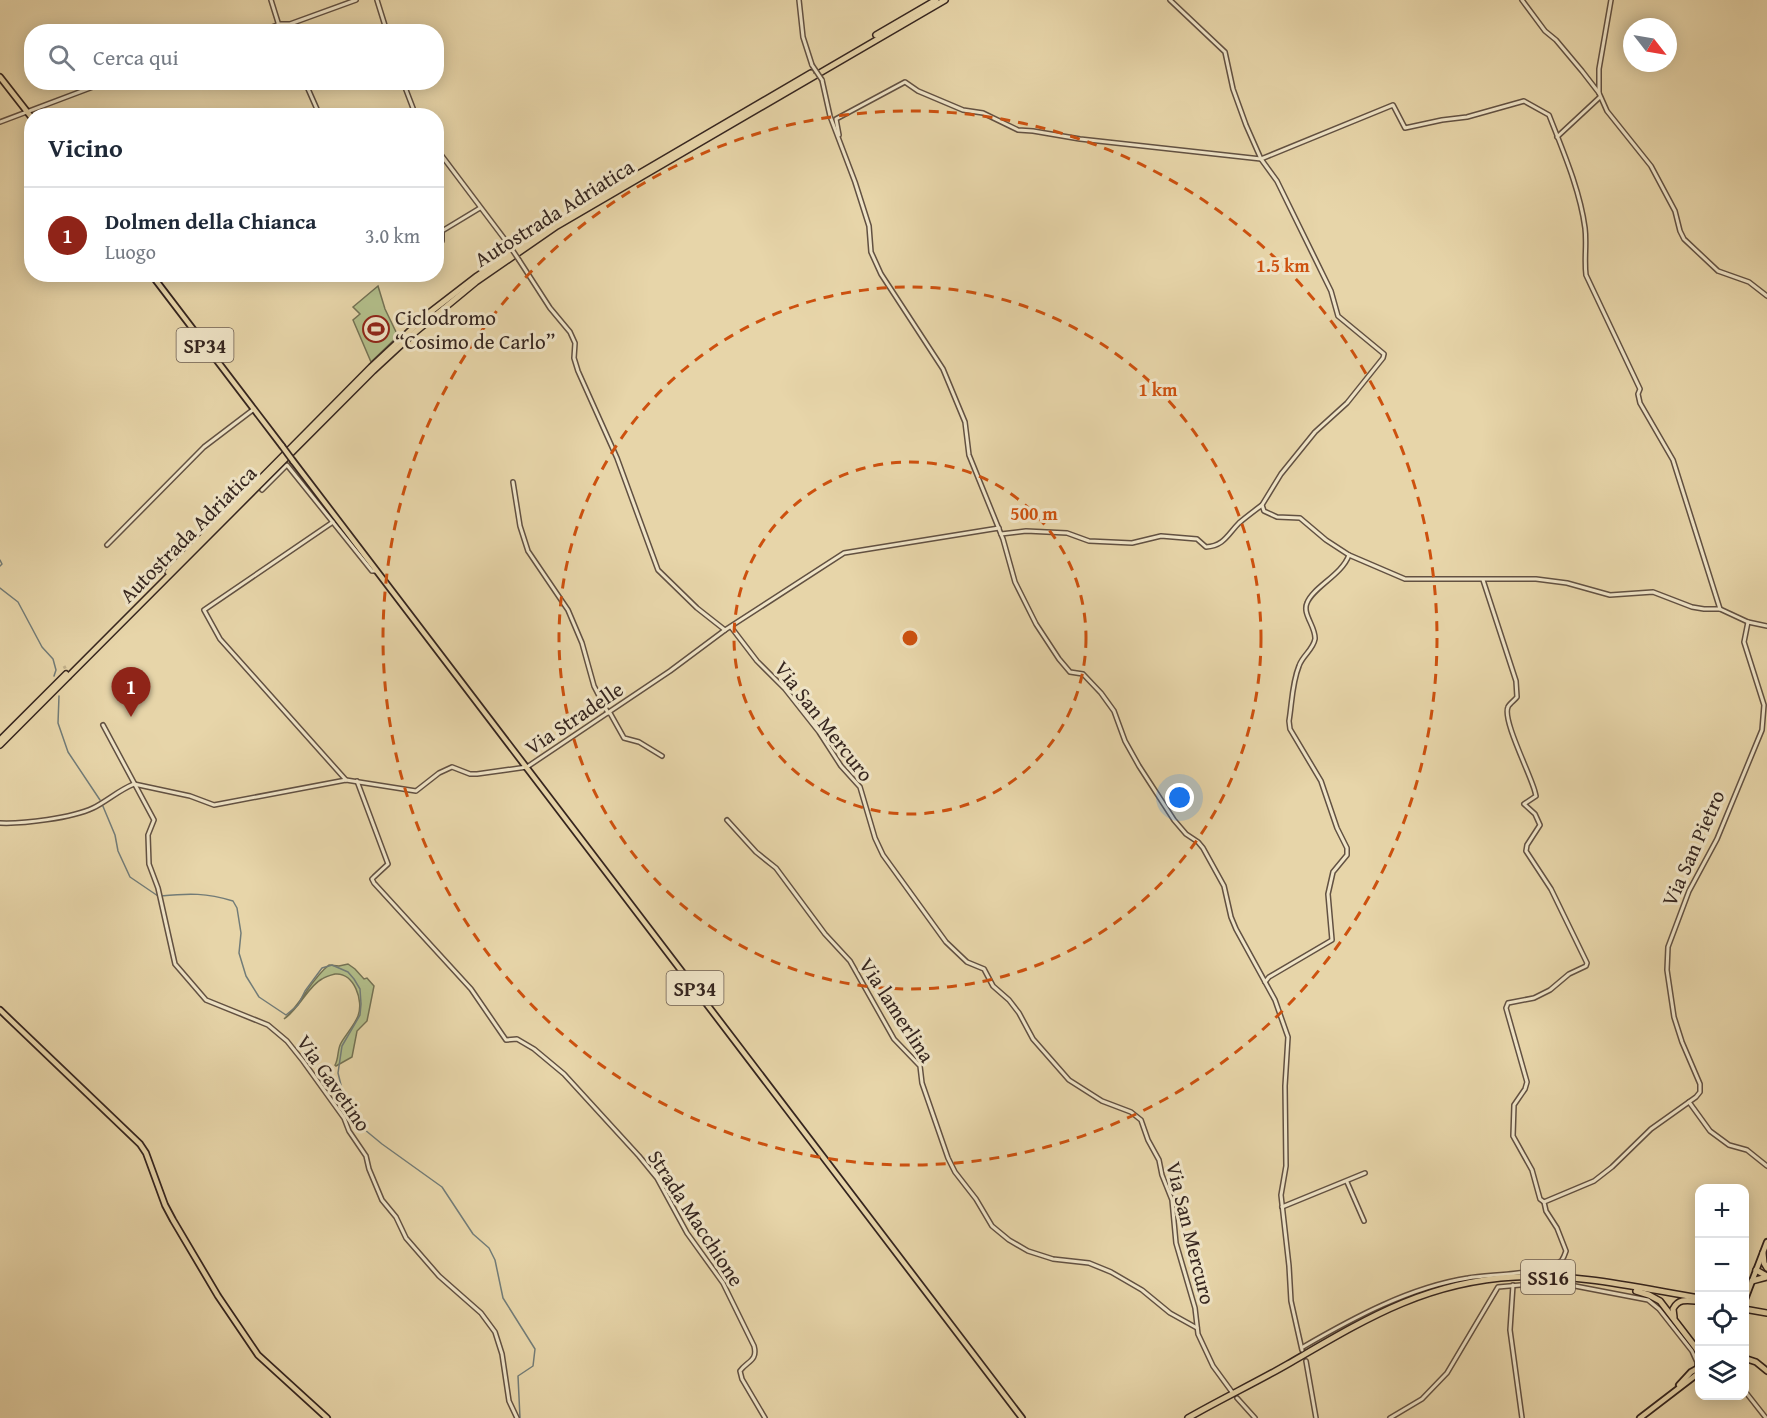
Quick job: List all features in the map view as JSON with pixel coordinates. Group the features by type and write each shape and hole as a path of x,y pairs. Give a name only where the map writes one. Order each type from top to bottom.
{"highway":[{"name":"Autostrada Adriatica","path":"0,740 370,367 458,290 514,249 566,216 936,0"},
{"name":"Autostrada Adriatica","path":"0,745 373,371 413,334 467,290 557,225 945,0"},
{"path":"1763,1253 1767,1270"},
{"path":"1756,1270 1767,1270"},
{"path":"1756,1270 1767,1276"},
{"path":"1752,1281 1767,1276"},
{"name":"SS16","path":"1188,1418 1364,1320 1445,1287 1485,1279 1516,1277 1586,1280 1695,1299"},
{"name":"SS16","path":"1195,1418 1399,1305 1445,1290 1487,1281 1544,1279 1633,1293 1695,1299"},
{"name":"SS16","path":"1633,1293 1655,1298 1696,1346"},
{"path":"1674,1319 1673,1309 1678,1302 1695,1300"},
{"path":"1749,1308 1767,1311"}],"main road":[{"path":"0,77 24,108"},
{"name":"SP34","path":"157,282 1022,1418"},
{"path":"0,1010 140,1144 173,1220 218,1296 258,1355 327,1418"},
{"path":"1748,1292 1767,1243"},
{"path":"1749,1357 1753,1357 1767,1369"},
{"path":"1640,1418 1695,1372"}],"street":[{"path":"271,0 280,24 290,24 356,0"},
{"path":"377,0 384,24"},
{"path":"799,0 803,37 812,64 826,91 827,106 869,226 871,252 881,274 943,369 965,422 969,455 999,528 1015,582 1036,624 1059,659 1070,672 1083,674 1101,693 1114,711 1125,741 1139,766 1174,820 1203,848 1224,886 1236,929 1281,1014 1288,1037 1285,1086 1286,1166 1281,1195 1290,1266 1291,1301 1303,1349 1377,1309 1445,1282 1538,1271 1562,1260 1566,1251 1557,1228 1546,1211 1544,1202 1540,1199 1532,1170 1513,1136 1514,1105 1527,1082 1506,1008 1508,1003 1534,998 1550,990 1559,981 1586,966 1587,963 1551,889 1526,851 1527,845 1540,825 1535,814 1524,804 1536,796 1508,722 1507,708 1517,697 1516,681 1483,580"},
{"path":"1001,534 1026,531 1055,532 1066,533 1089,541 1132,543 1161,536 1197,540 1206,547 1215,547 1262,505 1281,474 1315,432 1358,392 1383,358 1384,354 1338,316 1327,282 1277,181 1261,159 1233,89 1225,52 1170,0"},
{"path":"1522,0 1545,31 1556,40 1600,95 1607,111 1651,166 1675,211 1684,239 1718,271 1749,282 1767,296"},
{"path":"1557,137 1600,95 1599,69 1611,0"},
{"path":"844,155 836,119 905,82 918,91 963,110 983,113 1018,130 1261,159 1393,105 1405,128 1467,117 1524,101 1549,115 1580,206 1585,229 1586,275 1640,389 1638,394 1640,403 1673,460 1720,609"},
{"path":"34,108 84,90"},
{"path":"309,90 316,108"},
{"path":"406,90 413,108"},
{"path":"0,122 24,112"},
{"path":"444,159 509,245 550,308 570,332 575,343 574,358 578,371 621,468 658,570 697,608 725,630"},
{"path":"444,230 480,208"},
{"path":"107,545 204,447 254,409"},
{"path":"262,490 287,465 372,571 377,571"},
{"path":"513,482 520,526 528,551 568,610 582,643 594,686 608,713 624,738 639,742 662,756"},
{"path":"1262,505 1264,511 1277,517 1300,518 1326,540 1349,555 1405,579 1536,579 1567,583 1611,595 1653,592 1692,607 1720,609 1748,622 1767,626"},
{"path":"333,522 204,610 216,634 346,780"},
{"name":"Via Stradelle","path":"134,784 190,796 214,804 346,780 416,791 439,773 452,767 470,774 477,774 527,767 670,671 725,630 844,553 999,528"},
{"path":"1265,982 1269,977 1332,940 1328,894 1333,872 1347,855 1347,848 1337,828 1321,781 1290,729 1289,721 1299,666 1315,641 1315,633 1306,609 1307,602 1341,567 1349,555"},
{"name":"Via San Pietro","path":"1689,1102 1701,1089 1674,1017 1667,970 1668,947 1689,891 1717,839 1762,730 1764,705 1744,642 1748,622"},
{"name":"Via San Mercuro","path":"731,627 757,661 785,689 812,723 841,766 860,787 883,855 946,942 967,962 984,969 993,986 1019,1012 1033,1039 1069,1080 1102,1101 1131,1112 1141,1120 1148,1140 1159,1160 1172,1200 1176,1244 1195,1308 1197,1328 1203,1349 1232,1392"},
{"name":"Via Gavetino","path":"103,725 154,820 148,835 149,864 158,888 175,964 206,1000 268,1025 282,1036 303,1061 344,1118 349,1131 366,1156 382,1200 396,1217 406,1238 439,1276 481,1313 495,1332 502,1354 509,1401 517,1418"},
{"name":"Strada Macchione","path":"357,781 388,864 387,868 374,877 374,883 471,989 506,1040 517,1039 534,1049 564,1074 600,1111 657,1178 680,1223 723,1283 754,1346 755,1358 740,1371 742,1379 765,1418"},
{"path":"0,823 27,822 80,812 92,808 134,784"},
{"name":"Via lamerlina","path":"727,820 756,852 776,868 825,934 850,962 894,1040 920,1065 922,1083 948,1158 992,1226 1009,1240 1028,1251 1053,1259 1089,1263 1111,1272 1142,1290 1170,1313 1197,1328"},
{"path":"1544,1202 1594,1181 1651,1129 1689,1102 1710,1131 1729,1145 1747,1150 1767,1166"},
{"path":"1282,1207 1365,1173"},
{"path":"1347,1182 1364,1221"},
{"path":"1390,1418 1422,1399 1437,1383 1455,1359 1498,1287 1540,1283 1633,1293 1648,1300 1659,1309 1695,1356"},
{"path":"1513,1285 1510,1330 1522,1418"},
{"path":"1306,1361 1316,1418"},
{"path":"1749,1396 1766,1418"},
{"path":"1237,1398 1255,1418"}],"green space":[{"name":"Ciclodromo “Cosimo de Carlo”","path":"378,286 385,309 398,336 371,362 353,320 360,314 353,307"},
{"path":"348,964 374,986 367,1021 357,1031 352,1057 336,1066 340,1046 360,1010 356,989 352,982 342,975 335,974 317,982 284,1019 329,965"}],"waterway":[{"path":"0,560 2,564 0,566"},
{"path":"0,588 18,602 42,647 53,659 56,670 54,676"},
{"path":"59,696 58,723 68,752 100,800"},
{"path":"102,804 115,835 118,851 130,877 158,896"},
{"path":"161,896 198,894 233,901 237,908 241,933 239,953 246,976 259,997 286,1015 298,1005 322,968 332,965 348,972 354,979 360,989 360,1015 342,1046 338,1073 342,1089 359,1125 442,1187 473,1234 489,1248 495,1260 503,1298 535,1349 533,1366 518,1376 520,1418"}],"tunnel":[{"path":"64,666 71,680"}],"place":[{"name":"Ciclodromo “Cosimo de Carlo”","path":"376,329"},
{"name":"Dolmen della Chianca","path":"131,717"}]}
